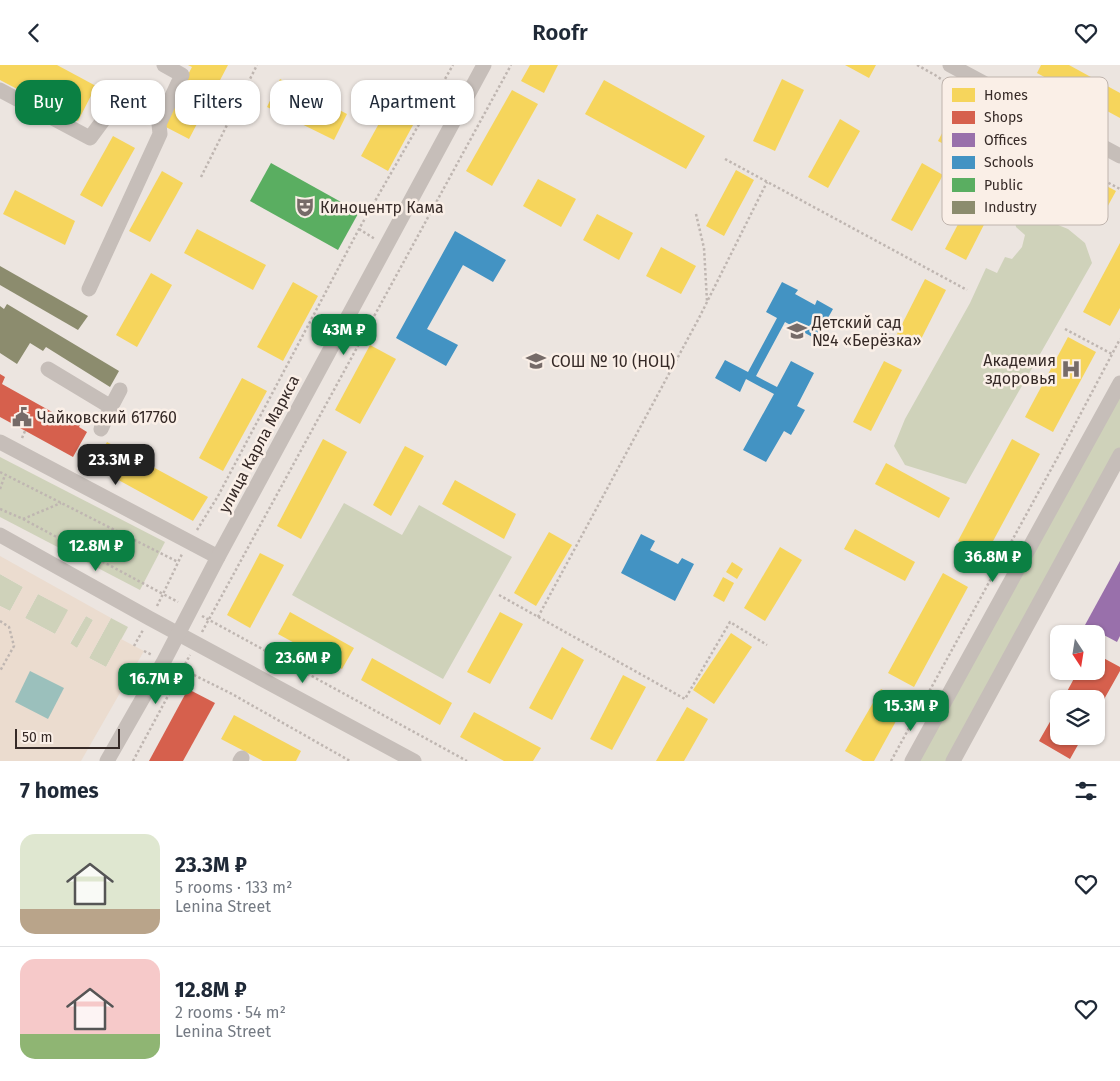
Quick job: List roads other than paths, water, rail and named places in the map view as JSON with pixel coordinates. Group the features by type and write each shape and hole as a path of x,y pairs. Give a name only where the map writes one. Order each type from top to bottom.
{"street":[{"path":"89,289 160,134 159,124 182,75 164,65"},
{"name":"улица Карла Маркса","path":"107,761 178,634 484,65"},
{"path":"950,65 972,77"},
{"path":"0,89 90,137 99,125"},
{"path":"1108,150 1120,156"},
{"path":"48,369 111,407"},
{"path":"912,761 1120,383"},
{"path":"101,429 120,391"},
{"path":"0,442 218,557"},
{"path":"953,761 1120,455"},
{"path":"0,535 178,634 414,761"}],"water":[{"path":"30,671 64,688 48,719 15,702"}],"place":[{"name":"Киноцентр Кама","path":"305,207"},
{"name":"Детский сад №4 «Берёзка»","path":"797,331"},
{"name":"СОШ № 10 (НОЦ)","path":"536,361"},
{"name":"Академия здоровья","path":"1071,369"},
{"name":"Чайковский 617760","path":"22,417"}]}
